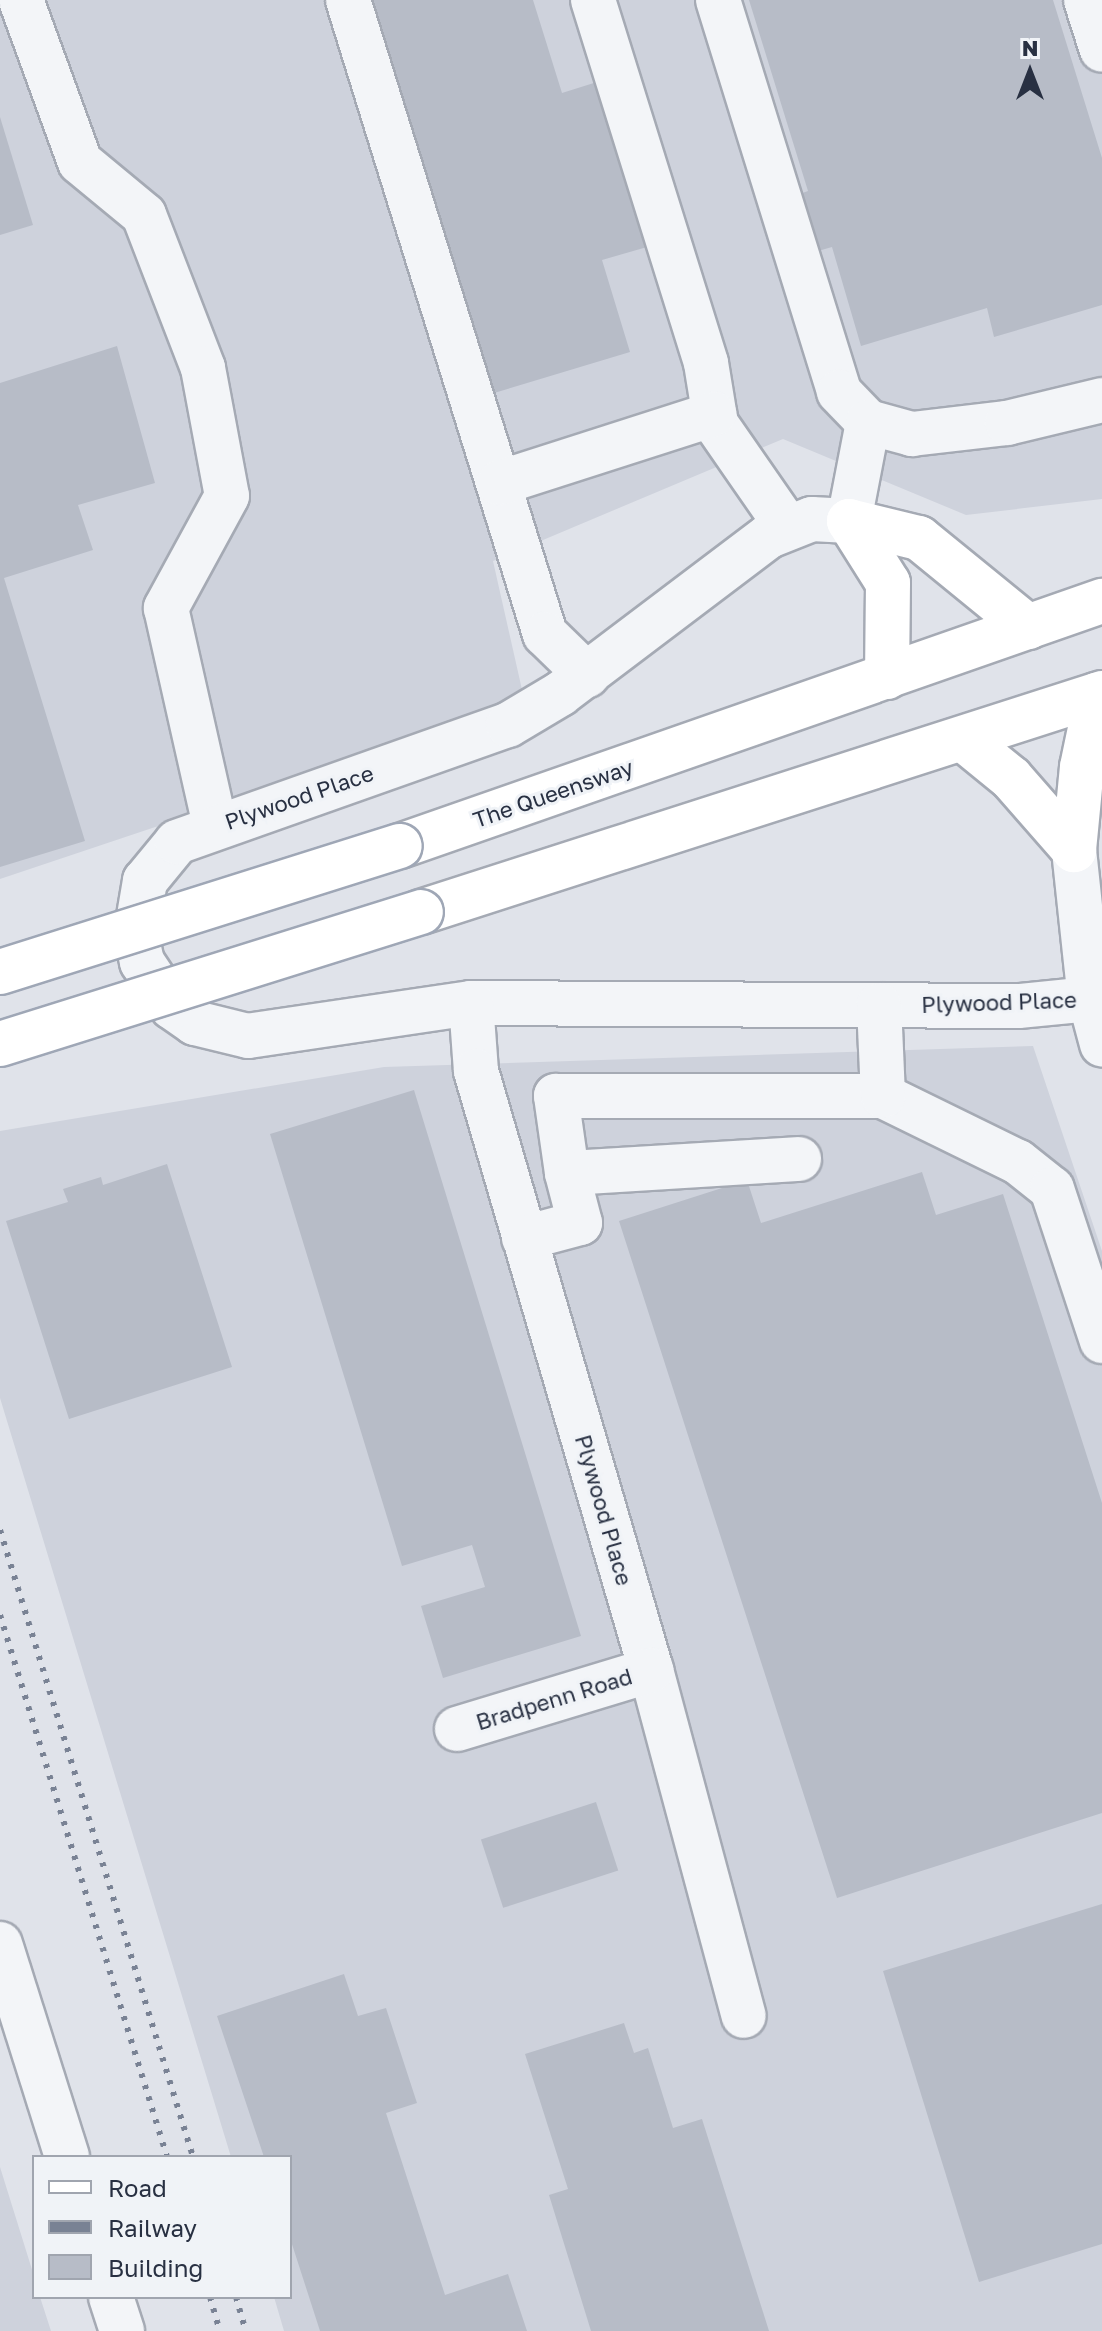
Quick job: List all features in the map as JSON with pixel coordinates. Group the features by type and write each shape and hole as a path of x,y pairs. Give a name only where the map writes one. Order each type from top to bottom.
{"main road":[{"path":"849,521 919,538 1028,627"},
{"path":"849,521 888,583 887,677"},
{"name":"The Queensway","path":"0,972 400,846 1102,601"},
{"path":"0,1044 1099,694"},
{"path":"1074,850 1082,767 1099,694"},
{"path":"963,739 1011,778 1074,850"}],"street":[{"path":"21,0 80,162 144,215 203,368 227,496 166,608 215,826"},
{"path":"348,0 545,634 587,675"},
{"path":"593,0 706,363 714,414 743,470 788,528"},
{"path":"718,0 839,392 868,422 912,434 1007,423 1102,400"},
{"path":"1086,0 1102,50"},
{"path":"499,483 714,414"},
{"path":"849,521 868,422"},
{"name":"Plywood Place","path":"849,521 812,519 769,536 587,675 508,725 215,826 177,842 159,857 137,907 142,962 172,1007 195,1023 248,1036 471,1003 1018,1006 1090,999 1074,850"},
{"path":"1090,999 1102,1044"},
{"name":"Plywood Place","path":"471,1003 476,1071 651,1670 744,2016"},
{"path":"879,1005 883,1096"},
{"path":"524,1238 580,1223 567,1173 556,1096 883,1096 1018,1162 1052,1189 1102,1341"},
{"path":"567,1173 799,1159"},
{"name":"Bradpenn Road","path":"457,1729 651,1670"},
{"path":"0,1944 66,2155"},
{"path":"112,2299 122,2331"}],"shaded area":[{"path":"0,0 1102,0 1102,499 966,515 783,439 493,561 525,703 0,879"},
{"path":"1033,1046 1102,1251 1102,2331 284,2331 275,2299 292,2299 292,2155 230,2155 0,1398 0,1131 384,1067"},
{"path":"0,2167 32,2270 32,2299 41,2299 51,2331 0,2331"}],"building":[{"path":"363,0 533,0 562,93 597,82 647,247 602,260 630,352 484,396"},
{"path":"749,0 1053,0 1102,158 1102,305 994,337 987,308 861,346 832,247 811,253 794,196 808,191"},
{"path":"0,117 33,225 0,235"},
{"path":"117,346 155,483 78,505 93,550 4,578 85,841 0,867 0,383"},
{"path":"414,1090 581,1636 443,1678 421,1606 485,1587 472,1545 402,1566 270,1134"},
{"path":"167,1164 232,1367 69,1419 6,1221 68,1202 63,1189 101,1177 103,1185"},
{"path":"922,1172 936,1215 1003,1194 1102,1503 1102,1813 837,1898 619,1221 747,1180 761,1223"},
{"path":"596,1802 618,1870 503,1908 481,1839"},
{"path":"1102,1904 1102,2244 979,2282 883,1971"},
{"path":"344,1974 358,2016 386,2008 417,2103 386,2113 445,2295 508,2274 527,2331 320,2331 292,2244 292,2155 263,2155 217,2016"},
{"path":"624,2023 634,2053 648,2048 673,2128 702,2119 769,2331 591,2331 549,2195 568,2189 525,2054"}],"railway":[{"path":"0,1530 192,2155"},
{"path":"0,1615 166,2155"},
{"path":"211,2299 220,2331"},
{"path":"237,2299 246,2331"}]}
